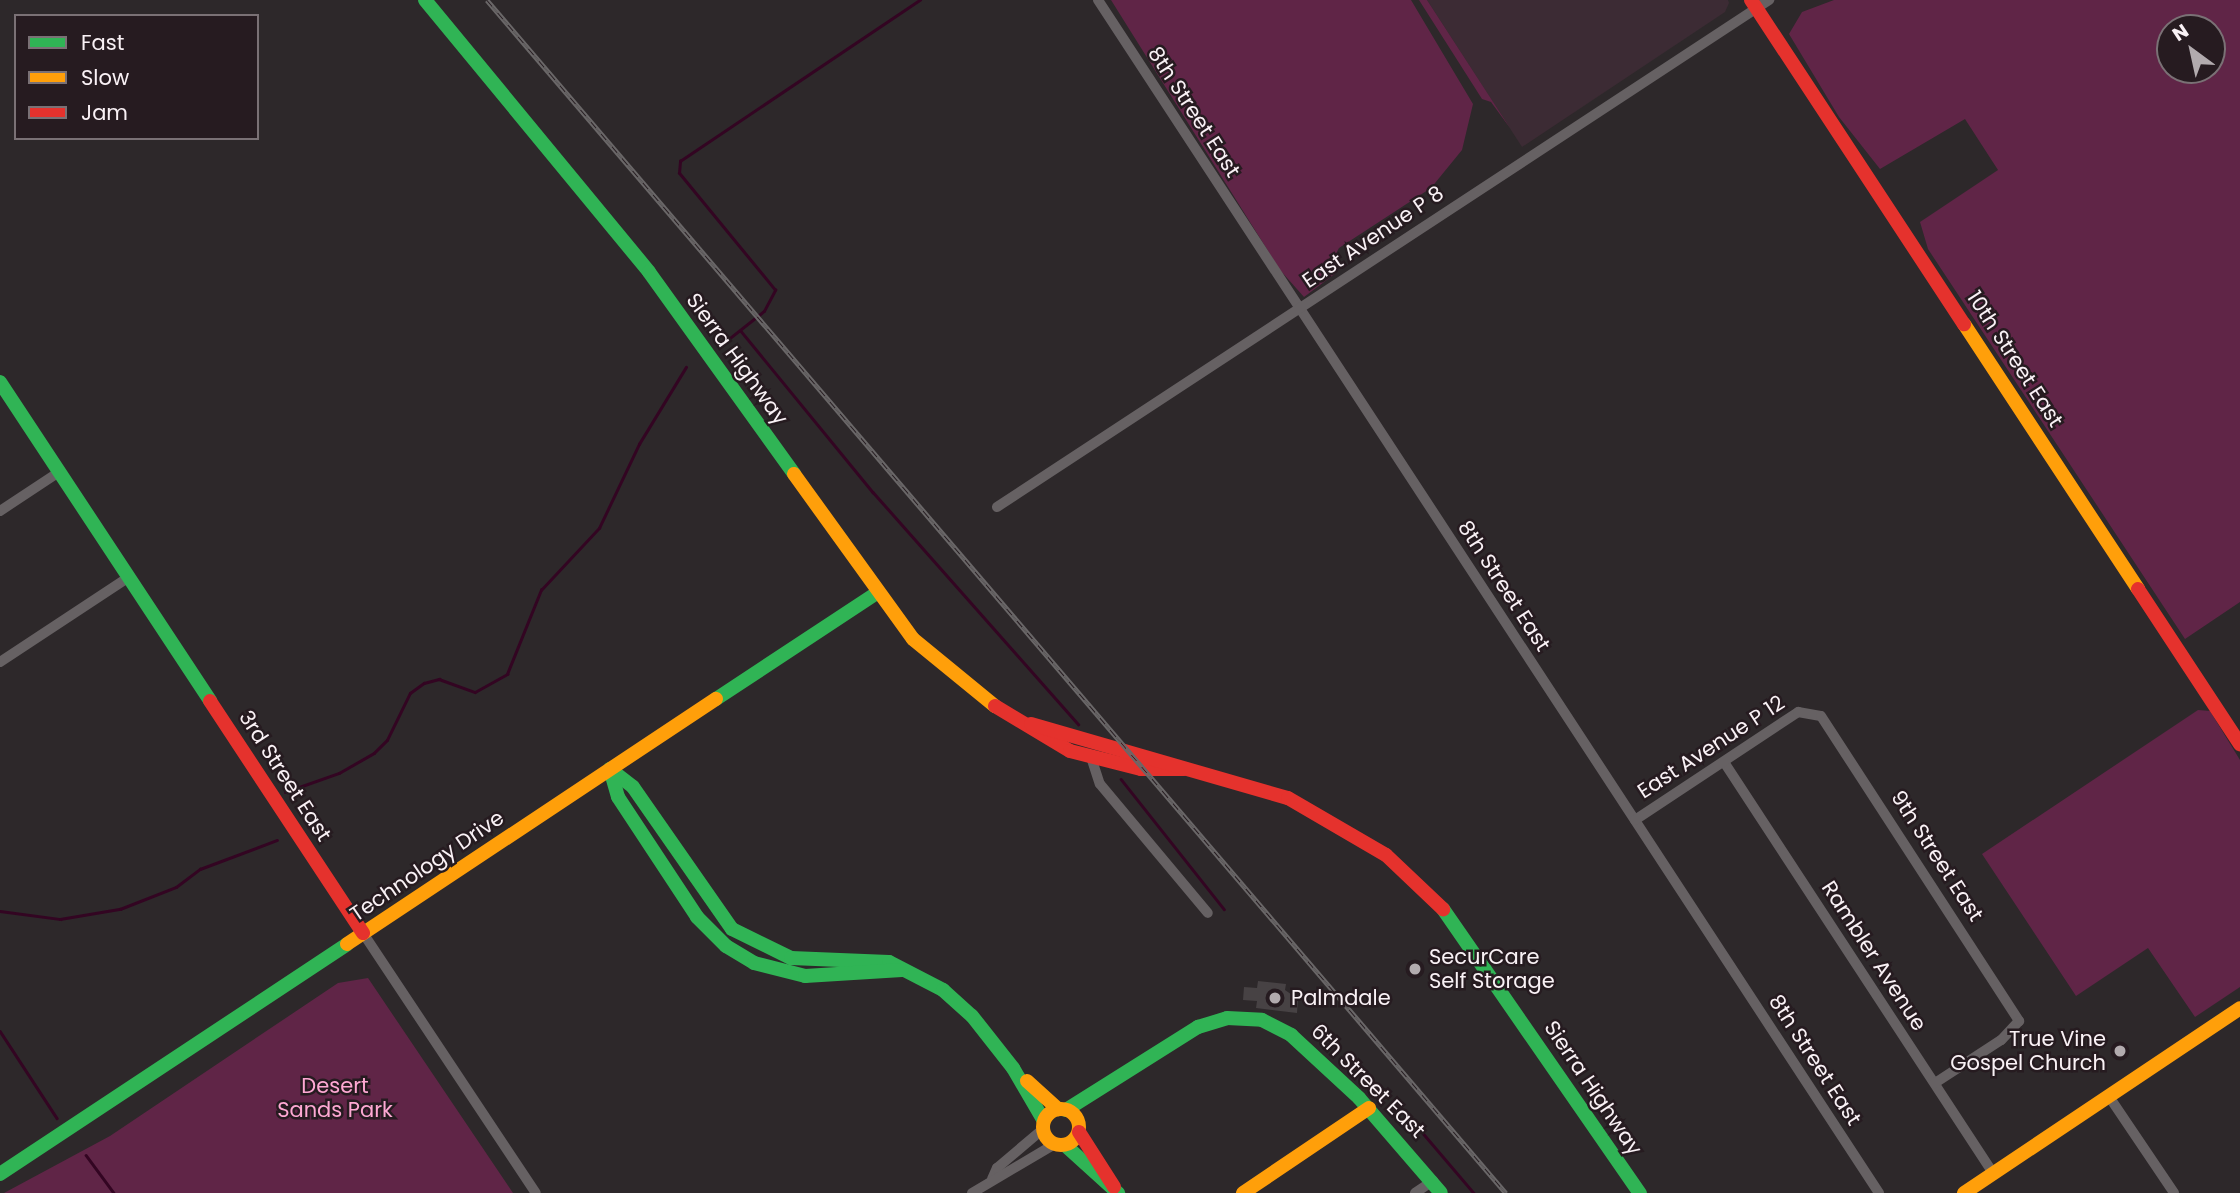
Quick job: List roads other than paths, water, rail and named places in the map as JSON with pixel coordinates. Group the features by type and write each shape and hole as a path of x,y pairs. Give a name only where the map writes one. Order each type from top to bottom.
{"main road":[{"name":"Sierra Highway","path":"425,0 649,272 877,593 934,659 988,701 1028,723 1044,737 1091,757 1169,773 1184,769"},
{"name":"10th Street East","path":"1753,4 2240,744"},
{"name":"3rd Street East","path":"0,382 363,933"},
{"name":"Technology Drive","path":"0,1174 877,593"},
{"name":"Sierra Highway","path":"1028,723 1288,799 1344,827 1420,884 1467,939 1640,1193"},
{"path":"610,769 618,797 697,917 726,946 754,964 805,976 902,970 957,1000 1013,1068 1062,1109 1076,1116 1079,1132 1116,1191"},
{"path":"1964,1193 2240,1008"},
{"name":"6th Street East","path":"1044,1125 1062,1109 1198,1027 1249,1017 1292,1035 1369,1108 1437,1187"},
{"path":"1013,1068 1044,1125 1060,1144 1116,1191"},
{"path":"1243,1193 1369,1108"},
{"path":"1060,1144 1079,1132"}],"street":[{"name":"8th Street East","path":"1098,0 1879,1193"},
{"name":"East Avenue P 8","path":"997,507 1300,309 1753,4 1769,0"},
{"path":"0,511 59,472"},
{"path":"0,662 129,577"},
{"name":"East Avenue P 12","path":"1635,820 1810,710"},
{"name":"9th Street East","path":"1810,710 1821,716 2019,1020 2014,1031 1935,1083"},
{"path":"1091,757 1100,784 1208,913"},
{"name":"Rambler Avenue","path":"1724,762 1992,1172"},
{"name":"3rd Street East","path":"363,933 536,1193"},
{"path":"2108,1095 2174,1193"},
{"path":"992,1179 997,1168 1044,1125"},
{"path":"972,1193 992,1179 1060,1144"},
{"path":"1415,1193 1437,1187"}],"waterway":[{"path":"730,338 764,311 775,290 679,173 680,161 920,0"},
{"path":"741,331 873,492 1078,724"},
{"path":"285,792 339,773 374,753 387,740 410,693 424,683 439,679 475,692 507,674 541,590 599,528 639,444 686,367"},
{"path":"1121,779 1224,909"},
{"path":"0,911 60,919 120,909 176,887 200,869 277,840"},
{"path":"0,1031 57,1118"},
{"path":"1411,1119 1474,1193"},
{"path":"86,1155 114,1193"}],"railway":[{"path":"487,0 1506,1193"}],"place":[{"name":"SecurCare Self Storage","path":"1415,969"},
{"name":"Palmdale","path":"1275,998"},
{"name":"True Vine Gospel Church","path":"2120,1051"}],"park label":[{"name":"Desert Sands Park","path":"335,1098"}]}
